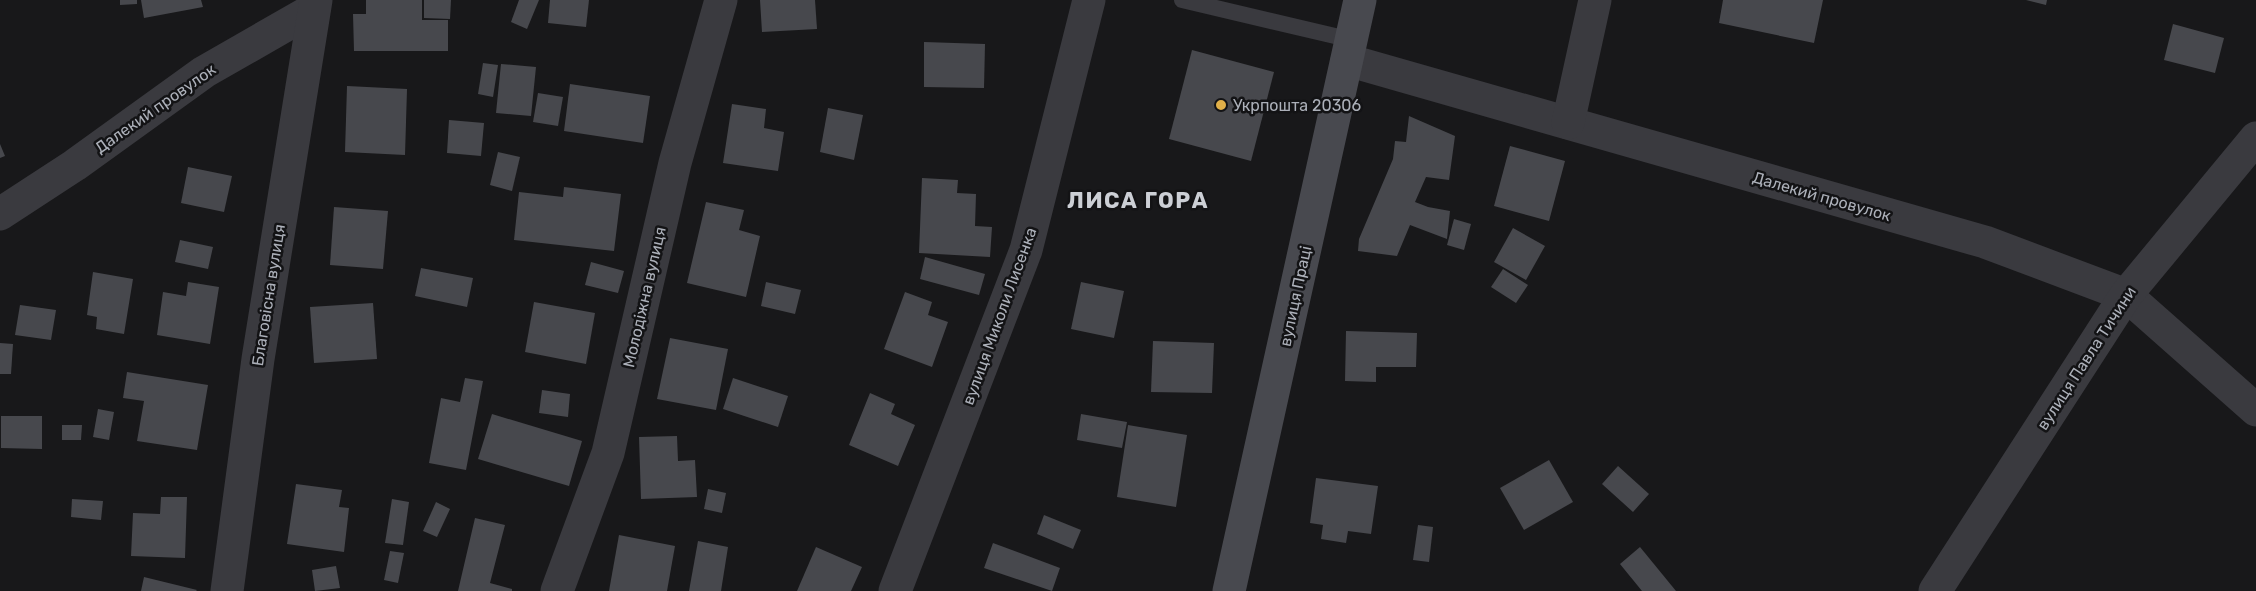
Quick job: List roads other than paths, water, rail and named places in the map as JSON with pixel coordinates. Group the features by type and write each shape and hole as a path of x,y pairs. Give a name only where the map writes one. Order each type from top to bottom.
{"main road":[{"name":"вулиця Праці","path":"1229,591 1360,0"}],"street":[{"name":"Молодіжна вулиця","path":"557,591 608,453 675,163 721,0"},
{"name":"вулиця Миколи Лисенка","path":"895,591 1026,250 1089,0"},
{"path":"1568,123 1594,0"},
{"name":"Далекий провулок","path":"0,214 75,165 204,72 315,5"},
{"name":"Благовісна вулиця","path":"227,591 258,359 315,5"},
{"name":"Далекий провулок","path":"1349,50 1568,123 1985,243 2126,295 2256,410"},
{"name":"вулиця Павла Тичини","path":"1935,591 2126,295 2256,138"}],"lane":[{"path":"1182,0 1349,50"}],"place":[{"name":"Укрпошта 20306","path":"1221,105"}],"district":[{"name":"ЛИСА ГОРА","path":"1138,200"}]}
